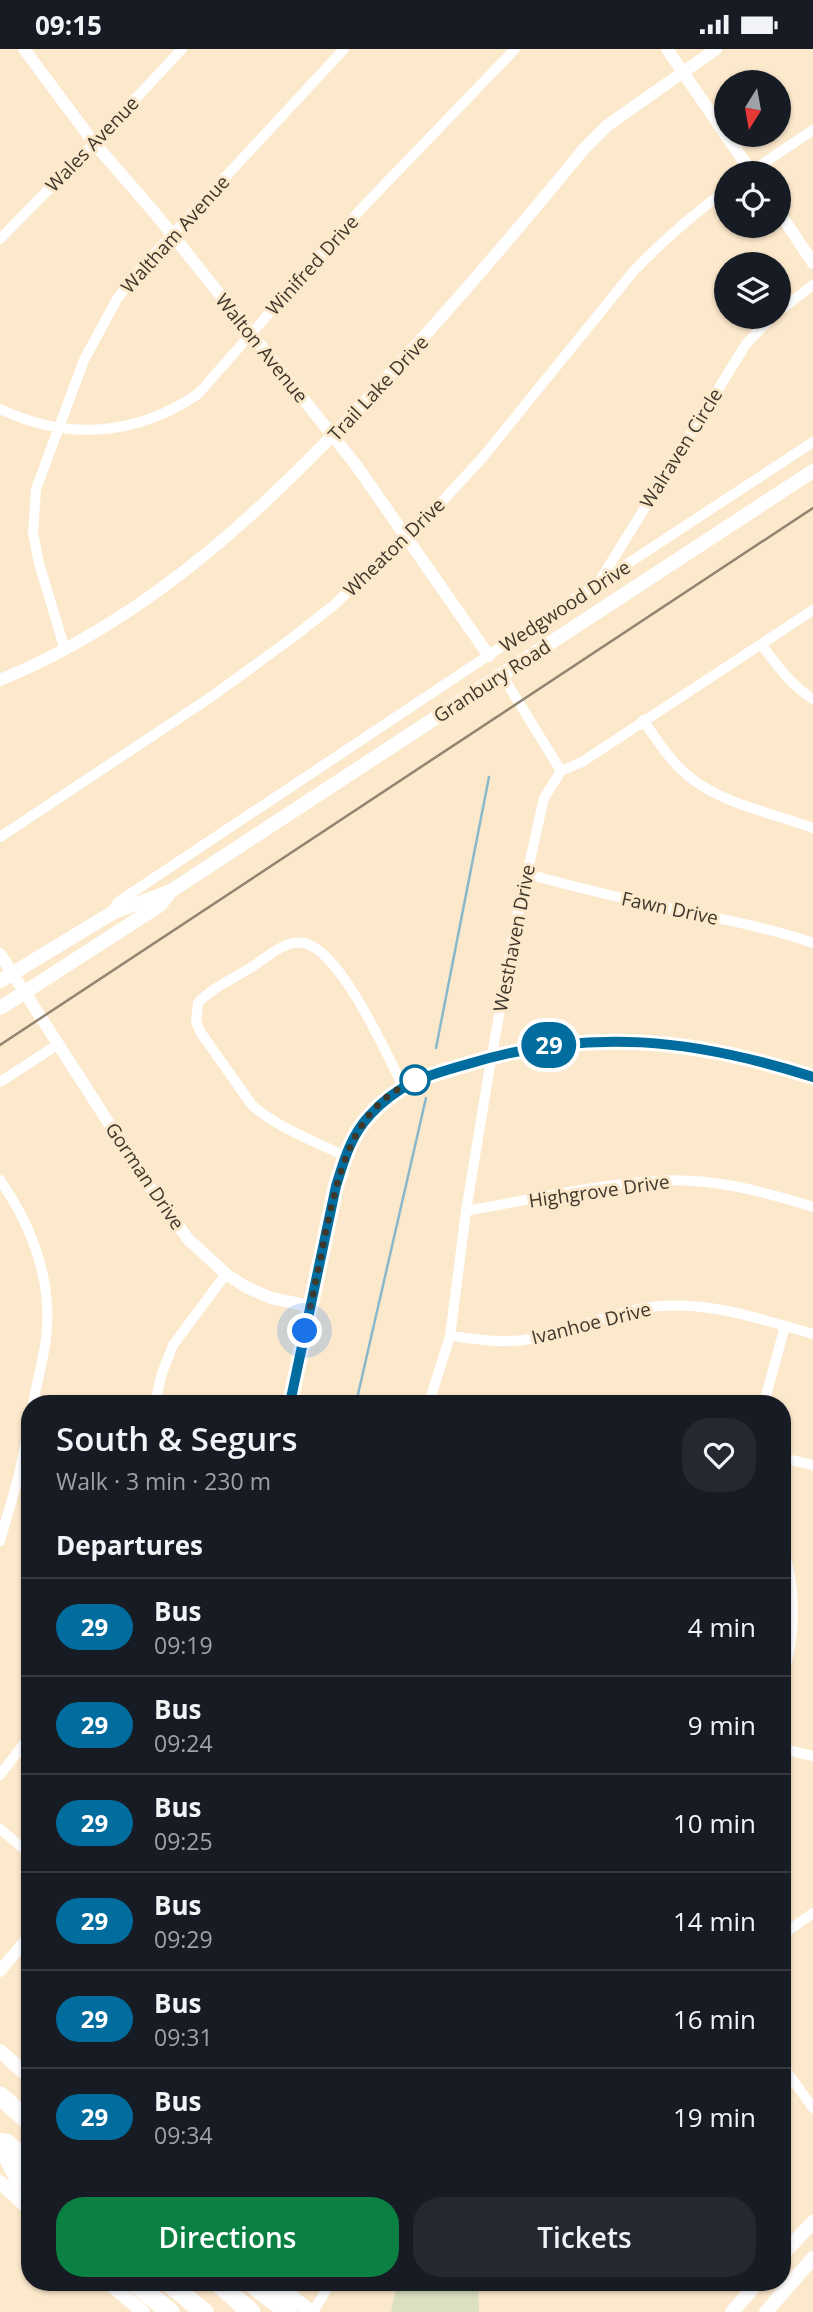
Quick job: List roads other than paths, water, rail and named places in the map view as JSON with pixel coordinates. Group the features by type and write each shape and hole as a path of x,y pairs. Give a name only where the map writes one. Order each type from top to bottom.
{"highway":[{"path":"0,2097 21,2114"},
{"path":"0,2140 21,2157"},
{"path":"0,2140 21,2180"},
{"path":"145,2291 170,2312"},
{"path":"179,2291 204,2312"},
{"path":"226,2291 251,2312"},
{"path":"261,2291 288,2312"}],"main road":[{"name":"Granbury Road","path":"0,981 112,913 171,891 813,471"},
{"name":"Granbury Road","path":"0,1008 160,905 171,891"},
{"path":"60,968 74,951 103,932 112,913"},
{"path":"0,2052 21,2070"},
{"path":"0,2182 21,2202"},
{"path":"791,2245 813,2221"},
{"path":"791,2283 813,2258"},
{"path":"118,2291 143,2312"},
{"path":"285,2291 312,2312"},
{"path":"732,2312 750,2291"},
{"path":"766,2312 784,2291"}],"street":[{"name":"Walton Avenue","path":"24,49 94,143 172,235 356,465 489,656"},
{"name":"Wales Avenue","path":"0,239 182,49"},
{"name":"Waltham Avenue","path":"65,650 39,563 33,533 36,489 84,360 117,299 172,235 344,49"},
{"name":"Winifred Drive","path":"0,409 43,424 103,430 152,419 179,407 198,394 362,208 515,49"},
{"path":"667,49 743,161"},
{"name":"Trail Lake Drive","path":"0,680 43,662 92,635 210,552 246,522 333,436 436,324 583,150 608,125 716,49"},
{"path":"768,161 813,130"},
{"name":"Wheaton Drive","path":"0,837 199,704 334,605 439,506 483,457 649,255 684,221 714,199"},
{"path":"791,230 813,263"},
{"path":"791,301 813,285"},
{"name":"Walraven Circle","path":"598,585 746,344 760,329"},
{"name":"Wedgwood Drive","path":"112,913 118,902 813,442"},
{"path":"502,675 561,771 582,762 813,610"},
{"path":"761,645 801,692 813,699"},
{"path":"643,720 671,758 690,778 711,791 813,828"},
{"name":"Westhaven Drive","path":"432,1395 450,1336 466,1211 512,941 544,798 561,771"},
{"name":"Fawn Drive","path":"527,874 605,894 737,921 813,943"},
{"path":"345,1156 263,1114 237,1086 201,1033 196,1021 198,1003 288,944 304,943 344,976 404,1086"},
{"name":"Gorman Drive","path":"0,954 57,1045 188,1239 226,1274 246,1287 271,1298 310,1306"},
{"path":"292,1395 336,1186 345,1156 368,1117 390,1095 404,1086 448,1069 517,1049 553,1044 639,1041 743,1056 813,1077"},
{"path":"0,1082 57,1045"},
{"path":"0,1180 19,1209 37,1249 45,1280 46,1338 35,1395"},
{"name":"Highgrove Drive","path":"466,1211 656,1181 733,1186 775,1194 813,1207"},
{"path":"157,1395 173,1345 226,1274"},
{"name":"Ivanhoe Drive","path":"450,1336 507,1341 530,1339 632,1310 659,1306 724,1309 813,1334"},
{"path":"766,1395 785,1326"},
{"path":"791,1460 813,1465"},
{"path":"0,1541 21,1465"},
{"path":"791,1590 791,1646"},
{"path":"0,1775 21,1748"},
{"path":"791,1751 813,1756"},
{"path":"0,1829 21,1846"},
{"path":"791,1929 813,1913"},
{"path":"0,1971 21,1946"},
{"path":"791,2077 813,2108"},
{"path":"312,2312 325,2291"}],"waterway":[{"path":"436,1048 489,777"},
{"path":"358,1395 426,1098"}],"railway":[{"path":"0,1045 813,508"}]}
